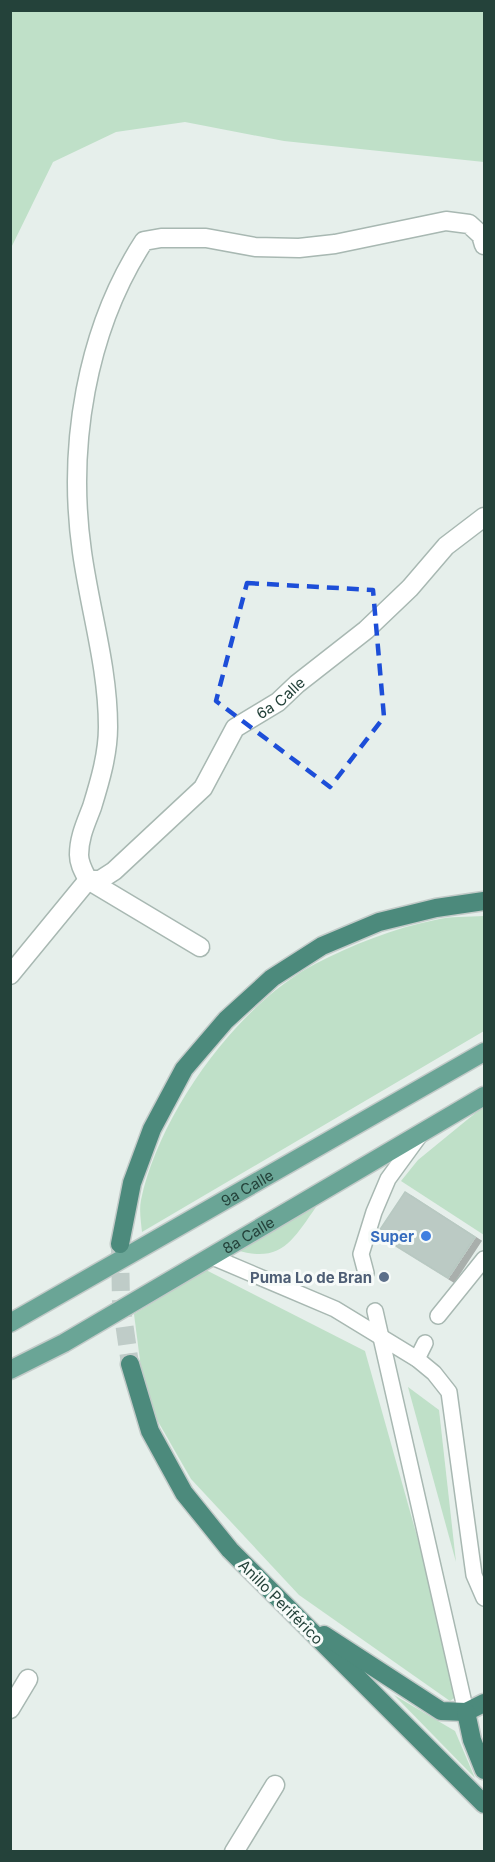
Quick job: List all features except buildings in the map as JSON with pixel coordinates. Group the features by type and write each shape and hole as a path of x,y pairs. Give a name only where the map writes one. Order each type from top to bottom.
{"highway":[{"path":"120,1244 132,1183 152,1129 184,1069 226,1020 272,978 322,946 379,922 436,908 484,901"},
{"name":"Anillo Periférico","path":"130,1364 150,1431 184,1493 230,1551 484,1804"},
{"path":"293,1614 441,1712 466,1712 484,1703"},
{"path":"466,1712 472,1740 484,1770"}],"main road":[{"name":"9a Calle","path":"10,1323 484,1052"},
{"name":"8a Calle","path":"10,1370 64,1343 484,1096"}],"street":[{"path":"200,947 88,880 79,856 81,835 103,768 108,729 107,687 81,550 78,469 85,387 113,297 128,266 144,241 161,238 206,238 255,247 299,248 335,244 446,222 469,224 481,235 484,246"},
{"name":"6a Calle","path":"88,880 100,880 114,871 186,807 203,788 235,728 278,702 297,684 366,630 410,588 446,546 484,517"},
{"path":"10,975 88,880"},
{"path":"10,1709 28,1679"},
{"path":"234,1851 275,1785"}],"lane":[{"path":"366,1273 361,1254 374,1212 388,1179 423,1131"},
{"path":"210,1256 335,1309 417,1359 434,1373 449,1392 474,1575 484,1598"},
{"path":"438,1316 484,1259"},
{"path":"375,1311 466,1712"},
{"path":"417,1359 425,1343"}],"highlighted area":[{"path":"247,583 373,590 384,717 330,787 216,701"}],"green space":[{"path":"11,10 484,11 484,162 284,141 185,122 116,132 53,162 11,248"},
{"path":"484,916 484,1031 142,1232 141,1200 150,1167 165,1133 183,1098 206,1065 230,1034 257,1006 286,982 315,964 358,944 420,923 447,918"},
{"path":"484,1106 484,1235 401,1181 418,1160"},
{"path":"316,1207 292,1239 275,1251 251,1254 236,1250"},
{"path":"206,1270 365,1351 461,1693 450,1701 299,1595 191,1479 156,1418 142,1376 134,1314"},
{"path":"408,1387 439,1410 456,1562"},
{"path":"394,1695 455,1731 475,1778"}],"tunnel":[{"path":"120,1246 121,1302 130,1364"}],"place":[{"name":"Super","path":"426,1236"},
{"name":"Puma Lo de Bran","path":"384,1277"}]}
